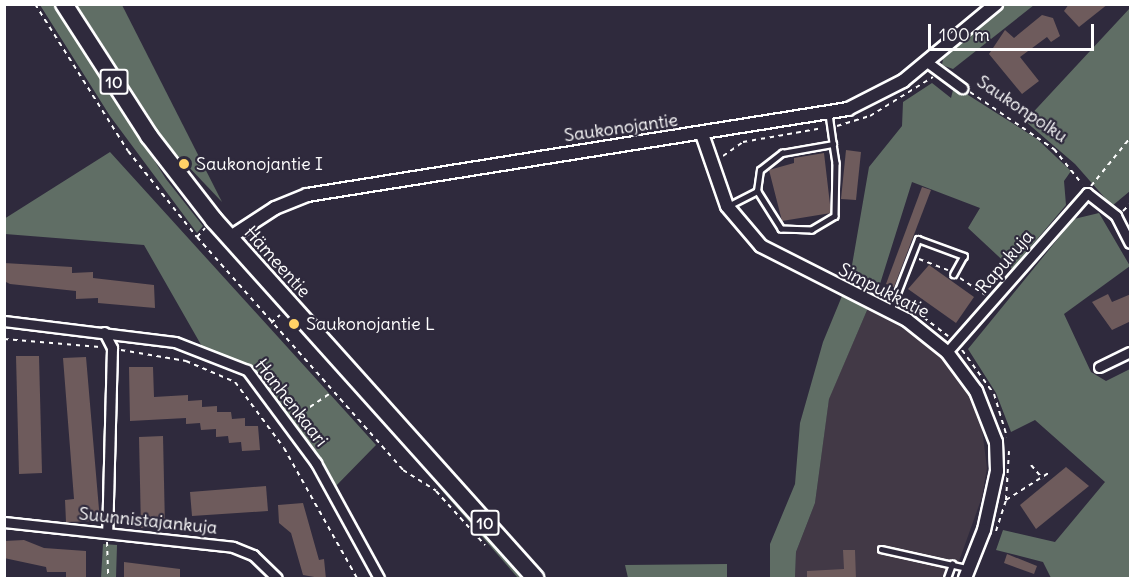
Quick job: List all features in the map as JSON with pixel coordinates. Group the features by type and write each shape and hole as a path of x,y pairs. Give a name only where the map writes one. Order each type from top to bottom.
{"highway":[{"name":"Hämeentie","path":"64,4 149,136 229,238 535,579"}],"street":[{"name":"Saukonojantie","path":"229,238 275,208 308,195 829,114 880,95 927,62 996,4"},
{"name":"Saukonpolku","path":"927,62 962,88"},
{"name":"Simpukkatie","path":"702,134 727,206 772,255 890,311 952,348 976,391 996,442 993,499 967,573"},
{"path":"1087,192 1116,216 1131,243"},
{"name":"Rapukuja","path":"952,348 1087,192"},
{"name":"Hanhenkaari","path":"4,321 175,342 229,359 247,370 316,463 379,579"},
{"path":"104,332 112,348 107,533"},
{"path":"1099,367 1131,352"},
{"name":"Suunnistajankuja","path":"4,522 233,547 253,555 277,579"}],"lane":[{"path":"829,114 833,144 836,210 826,226 802,232 781,229 758,191 760,170 774,157 833,144"},
{"path":"727,206 758,191"},
{"path":"890,311 918,238 964,256 954,274"},
{"path":"881,549 952,564 967,573"},
{"path":"946,579 952,564"}],"path":[{"path":"35,4 128,151 271,323 403,470 436,491 489,549"},
{"name":"Saukonpolku","path":"962,88 1054,149 1073,166 1087,192"},
{"path":"1087,192 1131,138"},
{"path":"706,151 723,156 726,165"},
{"path":"849,277 895,297 952,348 994,394"},
{"path":"271,323 282,314 288,318"},
{"path":"4,339 112,348 217,370 247,395 271,431 357,579"},
{"path":"271,431 332,392"},
{"path":"1031,465 1042,479"},
{"path":"1006,500 1050,472"},
{"path":"107,533 108,579"}],"shaded area":[{"path":"40,5 56,5 166,179 203,226 197,233 110,116"},
{"path":"77,5 122,5 222,202 167,144"},
{"path":"1004,5 1034,5 953,69 942,65 944,53"},
{"path":"1130,8 1130,191 1112,206 1075,164 1025,121"},
{"path":"932,83 951,98 954,86 1037,139 1071,171 1064,181 1066,205 1012,269 968,228 980,208 912,182 880,284 851,271 869,167 902,126 903,102"},
{"path":"110,152 376,445 332,490 247,370 204,350 144,245 5,234 4,219"},
{"path":"1099,213 1130,266 1064,314 1091,372 1106,381 1130,369 1130,578 1051,578 1043,562 996,550 1003,530 1055,542 1105,482 1035,420 1011,432 996,393 968,349 1074,219"},
{"path":"842,296 868,308 829,399 815,503 796,552 795,578 770,578 770,544 795,484 800,423 823,342"},
{"path":"868,308 904,325 941,356 971,396 981,421 987,468 982,497 953,578 795,578 796,552 815,503 829,398"},
{"path":"437,485 494,544 524,578 518,578"},
{"path":"103,544 117,545 116,578 101,578"},
{"path":"727,564 727,578 628,578 625,565"}],"building":[{"path":"1069,4 1108,4 1079,27 1064,11"},
{"path":"1042,15 1053,18 1060,36 1051,42 1047,37 1020,57 1039,81 1022,94 989,54 1005,30 1014,38"},
{"path":"846,150 861,152 856,200 841,199"},
{"path":"824,153 831,213 782,221 769,170 794,163 794,158"},
{"path":"922,187 931,190 894,287 886,284"},
{"path":"4,263 72,267 72,273 93,272 93,278 154,285 155,308 98,303 98,298 76,299 76,291 10,284 4,281"},
{"path":"929,265 974,297 956,323 908,289"},
{"path":"1108,294 1112,302 1131,294 1131,321 1112,330 1092,302"},
{"path":"16,356 39,356 42,473 19,474"},
{"path":"86,357 100,521 66,522 65,500 74,499 63,358"},
{"path":"129,367 153,367 154,397 188,395 188,401 202,400 202,407 217,406 217,412 231,412 232,419 245,418 245,426 258,426 260,450 242,451 241,442 229,443 228,436 216,437 216,429 201,430 200,423 186,424 186,418 130,421"},
{"path":"163,436 165,527 141,528 139,437"},
{"path":"1066,467 1089,486 1036,529 1020,505"},
{"path":"266,486 268,511 192,516 190,492"},
{"path":"303,503 319,560 324,559 326,579 303,575 291,533 279,523 278,505"},
{"path":"24,540 44,548 86,551 86,578 66,578 66,572 47,572 46,567 4,558 4,541"},
{"path":"843,550 855,550 856,579 807,579 807,571 844,569"},
{"path":"1007,554 1037,566 1034,574 1004,563"},
{"path":"124,562 180,569 180,579 124,579"}],"place":[{"name":"Saukonojantie I","path":"184,164"},
{"name":"Saukonojantie L","path":"294,324"}]}
